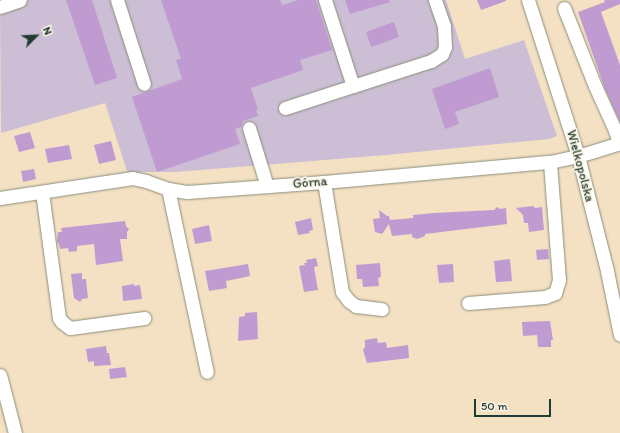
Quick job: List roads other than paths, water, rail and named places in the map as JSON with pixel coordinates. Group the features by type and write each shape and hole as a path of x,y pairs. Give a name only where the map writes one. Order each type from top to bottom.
{"street":[{"path":"0,7 20,0"},
{"path":"117,0 144,84"},
{"path":"325,0 353,86"},
{"path":"285,108 431,61 442,54 445,47 444,26 436,0"},
{"name":"Wielkopolska","path":"528,0 578,156 610,284 620,335"},
{"path":"564,8 595,86 620,143"},
{"path":"249,128 268,186"},
{"name":"Górna","path":"0,198 132,178 146,181 168,189 187,192 324,182 550,162 578,156 620,143"},
{"path":"468,303 545,297 555,293 559,280 550,162"},
{"path":"324,182 342,292 348,301 356,306 382,309"},
{"path":"168,189 207,372"},
{"path":"42,192 59,318 62,322 70,328 144,318"},
{"path":"0,377 15,433"}]}
